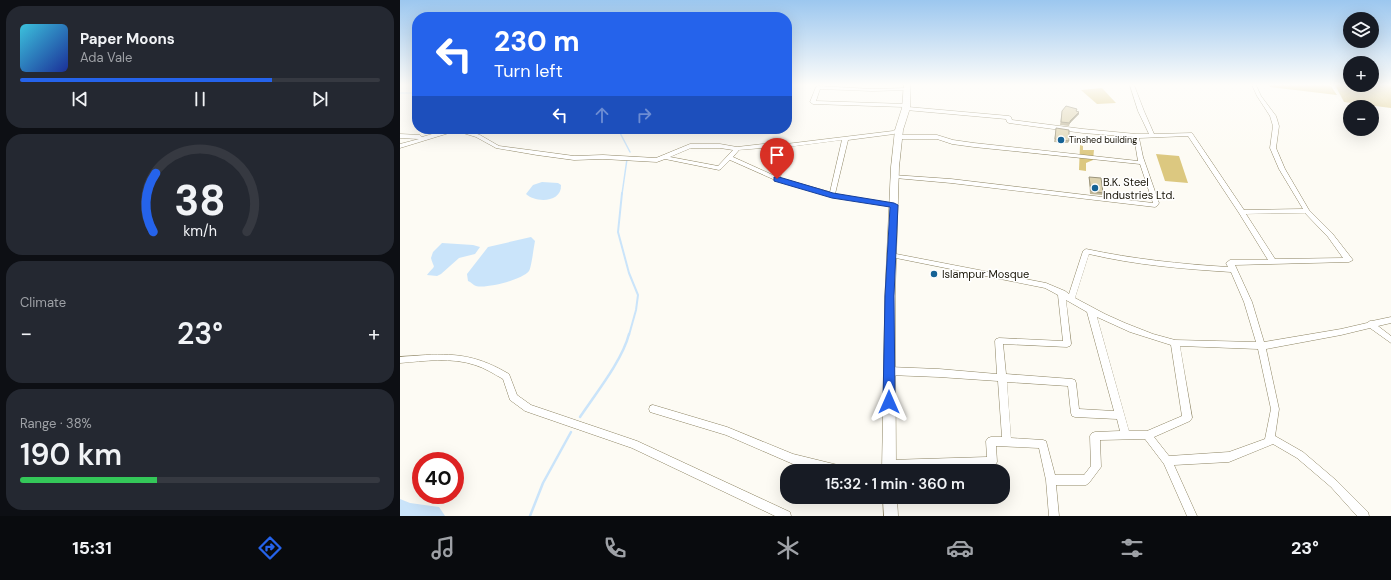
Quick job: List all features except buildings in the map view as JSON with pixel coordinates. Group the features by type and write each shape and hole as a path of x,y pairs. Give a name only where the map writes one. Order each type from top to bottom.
{"street":[{"path":"889,464 891,255 898,133 905,109"},
{"path":"925,109 1009,118 1009,121 1083,131 1136,136 1190,134 1273,262"},
{"path":"1140,109 1152,135"},
{"path":"1167,461 1229,457 1269,442 1275,409 1261,346 1248,302 1230,263 1349,260 1330,235 1307,211 1282,169 1273,148 1276,126 1273,116 1268,109"},
{"path":"472,134 498,147 574,158 603,157 657,160 690,146 720,146 737,149 786,146 845,140 894,132 937,137 952,142 974,145 1142,163"},
{"path":"400,146 438,134"},
{"path":"400,136 424,138"},
{"path":"895,176 1155,205 1156,203 1142,163 1136,136"},
{"path":"832,195 845,140"},
{"path":"777,179 786,146"},
{"path":"664,157 719,168 737,149"},
{"path":"729,158 777,179 832,195 894,205"},
{"path":"1242,212 1307,211"},
{"path":"1071,299 1086,251 1120,259 1163,265 1233,270"},
{"path":"891,255 1046,286 1062,293 1091,311 1148,336 1175,343 1261,346 1341,332 1391,320"},
{"path":"1008,442 999,341 1067,344 1062,293"},
{"path":"1091,311 1126,435"},
{"path":"1370,324 1390,341"},
{"path":"1051,480 1086,480 1096,467 1094,436 1147,435 1187,418 1175,343"},
{"path":"400,360 430,358 470,360 492,369 506,377 513,397 528,408 634,444 786,516"},
{"path":"889,371 1002,377 1072,383 1075,413 1120,415"},
{"path":"653,409 727,431 793,458 816,464"},
{"path":"1147,435 1167,461 1192,516"},
{"path":"1270,438 1300,455 1334,484 1364,516"},
{"path":"958,464 992,462 991,441 1044,444 1051,480 1054,516"},
{"path":"890,504 891,516"}],"shaded area":[{"path":"1080,145 1083,146 1083,150 1094,150 1093,160 1086,163 1086,171 1079,170"},
{"path":"1156,154 1179,156 1188,183 1165,181"}],"water":[{"path":"542,182 558,183 561,185 560,191 553,198 547,200 535,199 526,194 533,185"},
{"path":"531,237 535,241 532,262 529,271 525,274 519,278 504,283 481,287 468,281 467,274 488,247"},
{"path":"442,243 473,245 480,247 475,254 459,258 441,274 437,276 427,275 434,266 431,258 433,252"},
{"path":"400,499 412,504 439,507 445,516 400,516"}],"waterway":[{"path":"621,134 630,152"},
{"path":"622,194 627,159"},
{"path":"622,193 618,232 629,273 638,295 636,310 629,335"},
{"path":"580,417 615,366 626,344 629,334"},
{"path":"530,516 543,483 571,432"}],"place":[{"name":"Tinshed building","path":"1061,140"},
{"name":"B.K. Steel Industries Ltd.","path":"1095,188"},
{"name":"Islampur Mosque","path":"934,274"}],"route":[{"path":"777,179 812,191 894,205 891,255 889,402"}]}
